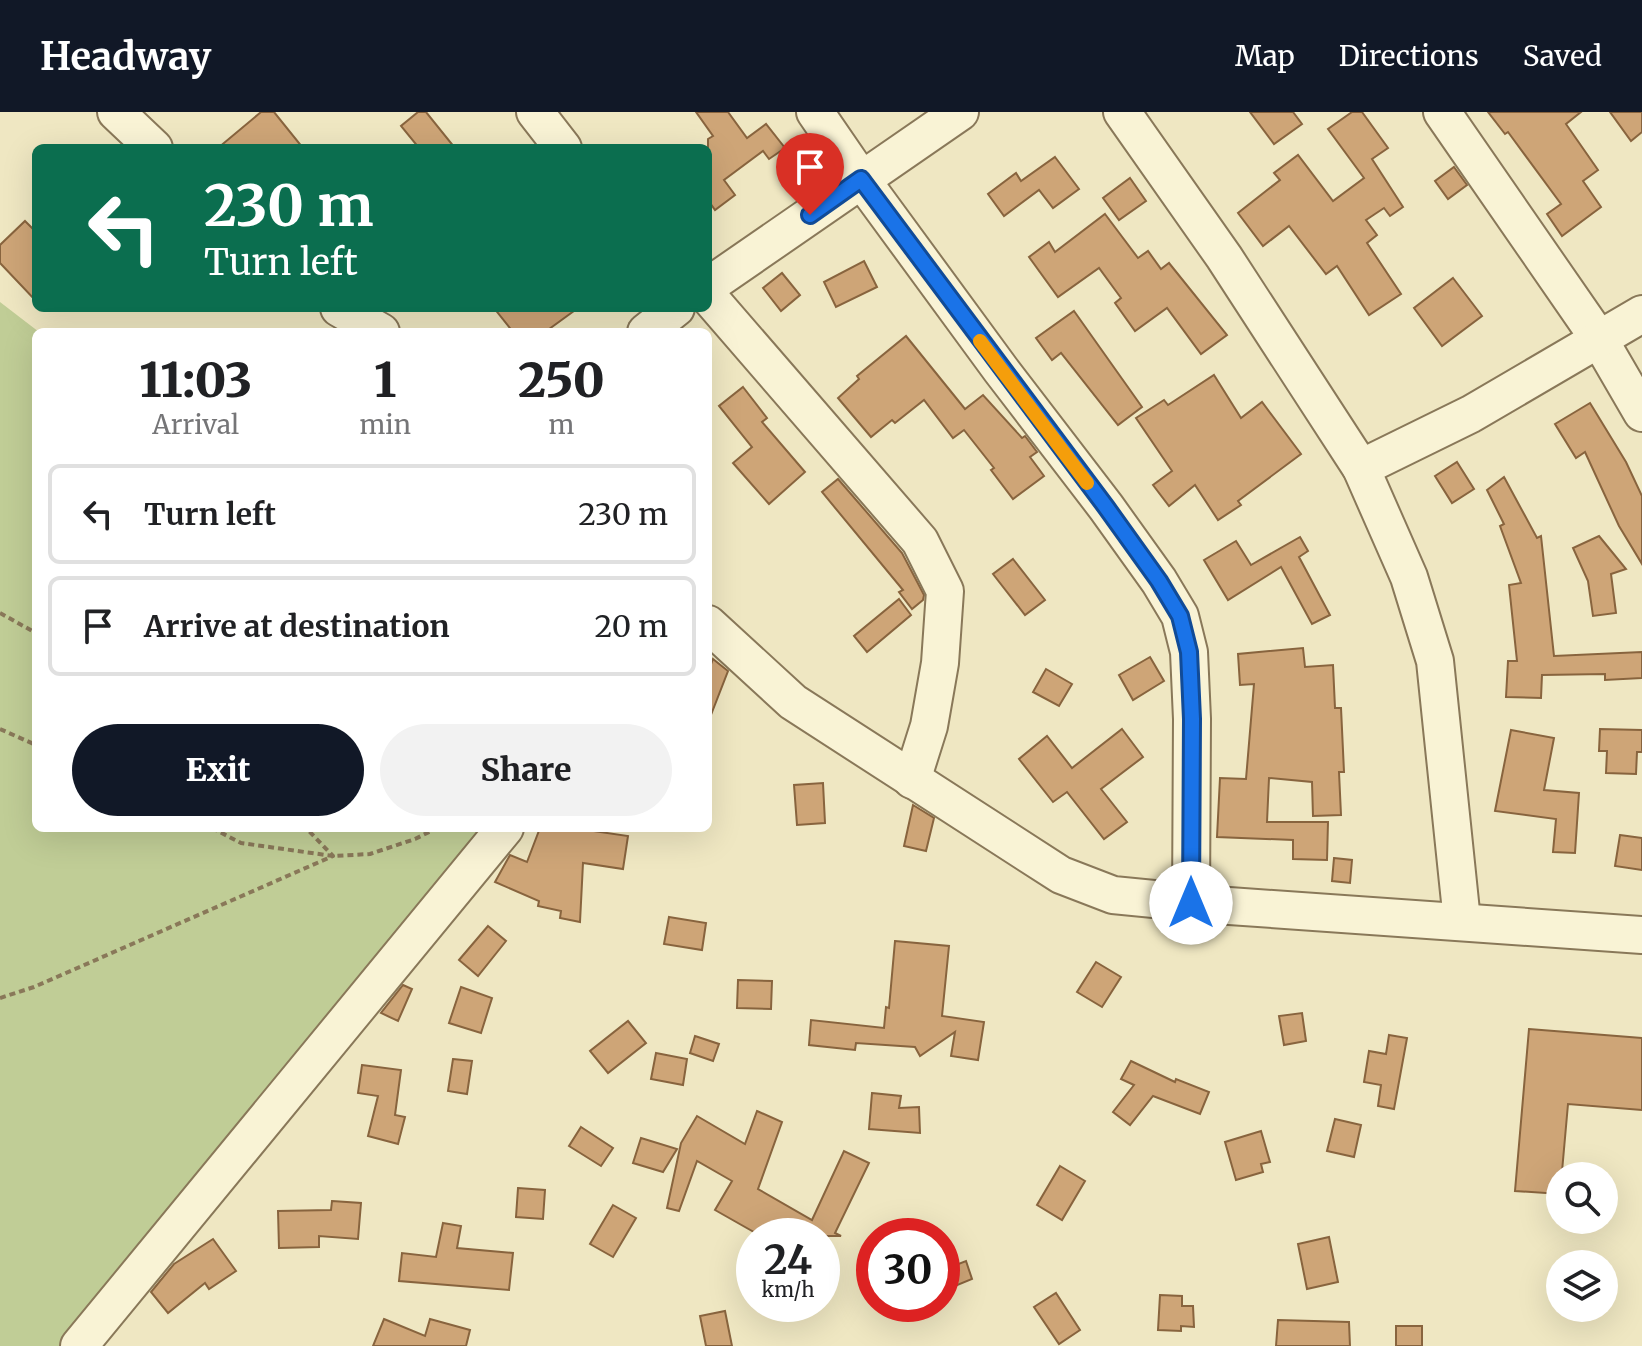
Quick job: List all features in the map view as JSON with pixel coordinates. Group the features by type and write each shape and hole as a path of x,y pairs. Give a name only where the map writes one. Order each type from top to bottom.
{"street":[{"path":"116,112 150,144"},
{"path":"535,112 560,144"},
{"path":"815,112 861,179 1115,520 1180,616 1189,652 1192,719 1191,903"},
{"path":"712,283 960,112"},
{"path":"1122,112 1224,257 1361,468 1409,577 1435,661 1462,921"},
{"path":"1442,112 1599,339 1642,413"},
{"path":"712,301 920,541 945,591 940,663 929,726 912,780"},
{"path":"346,312 374,328"},
{"path":"651,328 671,312"},
{"path":"1361,468 1471,414 1642,314"},
{"path":"712,628 793,702 1061,875 1113,895 1642,935"},
{"path":"79,1346 502,832"}],"path":[{"path":"0,613 32,631"},
{"path":"0,729 32,743"},
{"path":"220,832 241,843 333,856 370,854 429,832"},
{"path":"310,832 333,856"},
{"path":"0,998 34,987 333,856"}],"green space":[{"path":"0,302 34,328 32,832 481,832 61,1346 0,1346"}],"building":[{"path":"261,112 274,112 300,144 223,144"},
{"path":"418,112 426,112 452,144 416,144 401,126"},
{"path":"696,112 728,112 747,138 766,124 785,148 769,159 763,151 724,180 735,195 715,210 712,206 712,144 708,144 708,139 713,136"},
{"path":"1250,112 1293,112 1302,124 1274,144"},
{"path":"1352,112 1362,112 1388,148 1372,159 1403,207 1390,216 1384,208 1366,220 1377,235 1367,243 1401,294 1369,315 1337,266 1326,274 1289,226 1263,246 1238,213 1280,180 1274,173 1298,155 1333,201 1364,178 1328,129"},
{"path":"1488,112 1581,112 1566,124 1598,170 1583,181 1601,207 1562,236 1547,214 1561,204 1508,132 1505,134"},
{"path":"1610,112 1642,112 1642,132 1631,141"},
{"path":"1055,157 1079,189 1053,208 1039,190 1004,216 988,194 1016,173 1021,181"},
{"path":"1454,167 1467,185 1448,199 1435,181"},
{"path":"1130,178 1146,201 1119,220 1103,198"},
{"path":"1105,214 1138,258 1148,251 1161,269 1169,263 1227,335 1201,354 1167,308 1135,331 1115,303 1121,298 1099,268 1058,297 1029,257 1049,242 1055,252"},
{"path":"25,221 32,228 32,297 0,263 0,245"},
{"path":"864,261 877,287 836,307 824,282"},
{"path":"782,273 800,295 781,311 763,288"},
{"path":"1453,278 1482,316 1442,346 1414,308"},
{"path":"1074,311 1142,407 1118,425 1061,353 1052,360 1036,338"},
{"path":"497,312 572,312 550,328 510,328"},
{"path":"906,336 965,409 983,395 1022,438 1025,436 1037,452 1030,457 1044,476 1013,499 991,470 994,468 964,430 953,438 924,400 871,437 838,398 859,379 857,376"},
{"path":"1214,375 1241,418 1262,402 1301,454 1238,501 1241,505 1218,520 1195,485 1169,506 1153,485 1172,471 1136,418 1164,400 1168,405"},
{"path":"743,387 767,418 762,422 805,472 769,504 733,463 752,447 719,406"},
{"path":"1590,403 1626,462 1642,496 1642,564 1619,526 1585,452 1576,458 1555,424"},
{"path":"1457,462 1474,489 1452,503 1435,476"},
{"path":"1504,477 1537,538 1541,536 1554,656 1642,652 1642,678 1605,680 1605,674 1542,675 1541,698 1506,697 1508,661 1517,661 1509,585 1521,583 1500,526 1504,524 1487,490"},
{"path":"838,479 902,553 924,595 923,600 912,609 899,592 903,590 822,492"},
{"path":"1599,536 1626,569 1611,574 1616,613 1593,616 1588,581 1573,548"},
{"path":"1300,537 1308,551 1299,557 1330,615 1312,624 1281,567 1228,600 1204,560 1236,541 1251,565"},
{"path":"1013,559 1045,600 1025,615 993,574"},
{"path":"899,599 911,615 867,652 854,636"},
{"path":"1303,648 1305,667 1333,665 1335,708 1341,708 1344,772 1339,772 1341,815 1313,816 1312,782 1269,778 1267,822 1328,822 1327,860 1293,859 1293,840 1217,837 1220,778 1246,779 1254,684 1240,685 1238,654"},
{"path":"1150,657 1164,681 1133,700 1119,675"},
{"path":"713,659 728,671 712,712"},
{"path":"1046,669 1072,684 1059,706 1033,692"},
{"path":"1122,729 1143,757 1101,789 1127,822 1104,839 1067,792 1053,802 1019,759 1047,736 1072,768"},
{"path":"1600,729 1642,730 1642,752 1637,752 1636,774 1606,773 1607,751 1599,751"},
{"path":"1511,730 1554,738 1544,790 1579,793 1575,853 1553,852 1556,819 1495,811"},
{"path":"823,783 825,823 797,825 794,785"},
{"path":"913,805 934,818 926,851 904,846"},
{"path":"538,832 600,832 628,836 623,869 583,863 580,922 560,918 561,911 538,906 539,901 495,882 510,855 527,862"},
{"path":"1620,835 1642,838 1642,870 1615,866"},
{"path":"1334,858 1352,860 1350,883 1332,881"},
{"path":"669,917 706,923 702,950 664,944"},
{"path":"488,926 506,941 478,976 459,960"},
{"path":"895,941 949,946 942,1016 984,1022 978,1060 951,1056 955,1032 920,1056 915,1047 856,1043 855,1050 809,1045 811,1020 884,1028 886,1007 889,1008"},
{"path":"1096,962 1121,977 1102,1007 1077,992"},
{"path":"738,980 772,981 771,1009 737,1008"},
{"path":"403,985 412,989 398,1021 381,1013"},
{"path":"461,987 492,998 481,1033 449,1023"},
{"path":"1302,1013 1306,1041 1284,1045 1279,1016"},
{"path":"628,1021 646,1043 608,1073 590,1051"},
{"path":"1529,1029 1642,1038 1642,1110 1568,1104 1563,1162 1546,1162 1546,1193 1515,1191"},
{"path":"1389,1035 1407,1038 1394,1109 1378,1106 1381,1085 1364,1082 1369,1051 1386,1054"},
{"path":"695,1036 719,1044 713,1061 690,1053"},
{"path":"656,1053 687,1059 683,1085 651,1079"},
{"path":"453,1059 472,1061 467,1094 448,1091"},
{"path":"1131,1061 1175,1082 1176,1079 1209,1092 1200,1114 1153,1096 1130,1125 1113,1112 1134,1085 1121,1079"},
{"path":"362,1065 401,1070 395,1115 405,1117 398,1144 368,1136 378,1096 358,1093"},
{"path":"872,1093 901,1096 899,1108 919,1107 920,1133 869,1129"},
{"path":"757,1111 782,1122 758,1189 809,1218 736,1218 736,1222 715,1210 732,1181 697,1161 679,1211 667,1208 681,1143 697,1116 745,1144"},
{"path":"1335,1119 1361,1125 1354,1157 1327,1151"},
{"path":"581,1127 613,1148 601,1166 569,1146"},
{"path":"1261,1131 1270,1162 1261,1164 1263,1172 1236,1180 1225,1142"},
{"path":"641,1138 677,1149 663,1172 633,1163"},
{"path":"844,1151 869,1163 840,1223 840,1218 813,1218"},
{"path":"1060,1166 1085,1181 1062,1220 1037,1205"},
{"path":"518,1188 545,1190 543,1219 516,1217"},
{"path":"332,1201 361,1203 358,1239 319,1236 319,1247 279,1248 278,1211 331,1210"},
{"path":"613,1205 636,1218 613,1257 590,1244"},
{"path":"443,1223 461,1226 457,1248 513,1253 509,1290 399,1281 402,1253 436,1257"},
{"path":"1329,1237 1338,1282 1307,1289 1298,1244"},
{"path":"213,1239 236,1271 209,1289 205,1283 168,1313 151,1292 174,1264"},
{"path":"966,1261 972,1279 960,1284 960,1263"},
{"path":"1056,1293 1080,1330 1059,1344 1034,1307"},
{"path":"1160,1295 1182,1296 1182,1306 1193,1306 1194,1327 1181,1326 1181,1331 1158,1330"},
{"path":"725,1311 732,1346 706,1346 700,1316"},
{"path":"384,1319 425,1336 430,1319 470,1330 466,1346 373,1346"},
{"path":"1278,1320 1349,1322 1350,1346 1276,1346"},
{"path":"1396,1326 1422,1326 1422,1346 1396,1346"}],"slow traffic":[{"path":"980,341 1087,483"}],"route":[{"path":"810,215 861,179 1106,507 1180,616 1189,652 1192,719 1191,903"}]}
